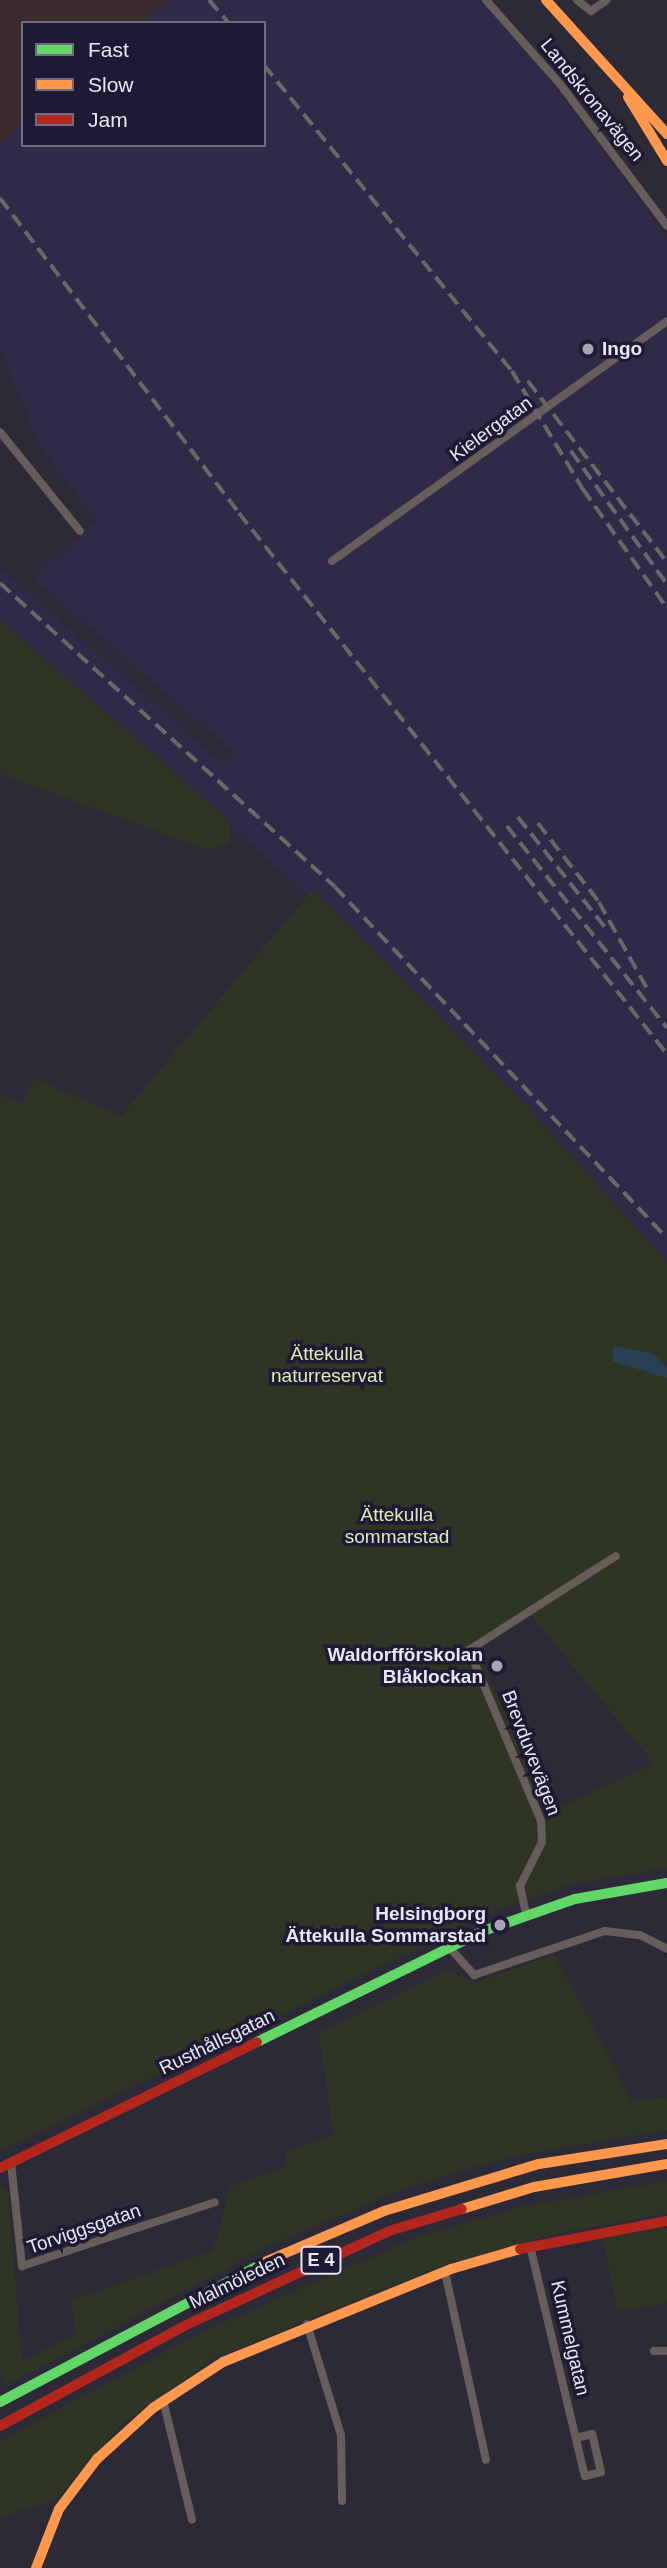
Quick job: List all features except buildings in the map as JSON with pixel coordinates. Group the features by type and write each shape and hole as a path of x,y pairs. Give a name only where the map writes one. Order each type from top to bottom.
{"main road":[{"name":"Landskronavägen","path":"545,0 625,91 667,134"},
{"name":"Landskronavägen","path":"625,91 667,161"},
{"name":"Rusthållsgatan","path":"0,2168 449,1947 526,1914 667,1883"},
{"name":"Malmöleden","path":"0,2402 259,2265 384,2211 503,2173 667,2144"},
{"name":"Malmöleden","path":"0,2426 209,2313 389,2231 534,2187 667,2164"},
{"path":"36,2568 69,2493 81,2477 163,2400 222,2362 307,2325 445,2272 530,2246 667,2221"}],"street":[{"name":"Landskronavägen","path":"486,0 560,84 667,226"},
{"path":"577,0 594,11 607,0"},
{"name":"Kielergatan","path":"332,561 667,321"},
{"path":"0,432 20,462 80,531"},
{"name":"Brevduvevägen","path":"526,1914 520,1886 542,1842 541,1821 469,1650 616,1556"},
{"path":"449,1947 474,1975 605,1931 640,1935 667,1949"},
{"name":"Torviggsgatan","path":"11,2163 22,2266 215,2202"},
{"name":"Kummelgatan","path":"530,2246 585,2476 601,2472 592,2434 576,2438"},
{"path":"445,2272 486,2460"},
{"path":"307,2325 341,2435 342,2501"},
{"path":"654,2351 667,2351"},
{"path":"163,2400 192,2520"}],"shaded area":[{"path":"0,0 170,0 144,21 21,21 21,124 0,143"},
{"path":"170,0 491,0 667,239 667,1268 341,925 0,620 0,568 224,765 235,753 33,578 97,520 40,447 0,348 0,143 21,124 21,147 266,147 266,21 144,21"}],"green space":[{"path":"0,620 230,821 230,843 208,850 0,774"},
{"name":"Ättekulla naturreservat","path":"313,889 524,1103 667,1262 667,1868 570,1885 500,1909 0,2151 0,1095 22,1104 35,1079 121,1116","holes":["531,1615 654,1764 548,1812 477,1651"]},
{"path":"554,1954 631,2100 667,2097 667,2130 510,2157 411,2186 271,2245 6,2386 0,2375 0,2184 8,2193 22,2362 76,2333 71,2300 213,2251 230,2187 285,2167 285,2152 333,2135 319,2033 448,1970 474,1983"},
{"path":"667,2181 667,2214 550,2235 438,2267 213,2359 120,2426 56,2500 0,2517 0,2441 198,2334 417,2237 520,2207"},
{"path":"667,2228 667,2303 617,2311 603,2238"}],"water":[{"path":"614,1346 652,1353 667,1368 667,1378 612,1361"}],"railway":[{"path":"209,0 227,21"},
{"path":"266,67 512,371 583,489 667,608"},
{"path":"0,198 239,513 667,1054"},
{"path":"528,381 667,562"},
{"path":"571,451 667,584"},
{"path":"0,583 335,887 667,1238"},
{"path":"518,817 605,927"},
{"path":"538,823 599,902 649,992"},
{"path":"507,826 667,1028"}],"traffic: fast":[{"path":"257,2042 486,1930 575,1899 667,1883"},
{"path":"0,2402 267,2261"}],"traffic: slow":[{"path":"546,0 667,134"},
{"path":"628,97 667,161"},
{"path":"267,2261 384,2211 539,2164 667,2144"},
{"path":"462,2209 534,2187 667,2164"},
{"path":"36,2568 59,2509 97,2459 153,2408 223,2362 451,2269 520,2249"}],"traffic: jam":[{"path":"0,2168 257,2042"},
{"path":"0,2426 186,2325 389,2231 462,2209"},
{"path":"520,2249 667,2221"}],"place":[{"name":"Ingo","path":"588,349"},
{"name":"Waldorfförskolan Blåklockan","path":"497,1666"},
{"name":"Helsingborg Ättekulla Sommarstad","path":"500,1925"}],"park label":[{"name":"Ättekulla sommarstad","path":"397,1526"}]}
